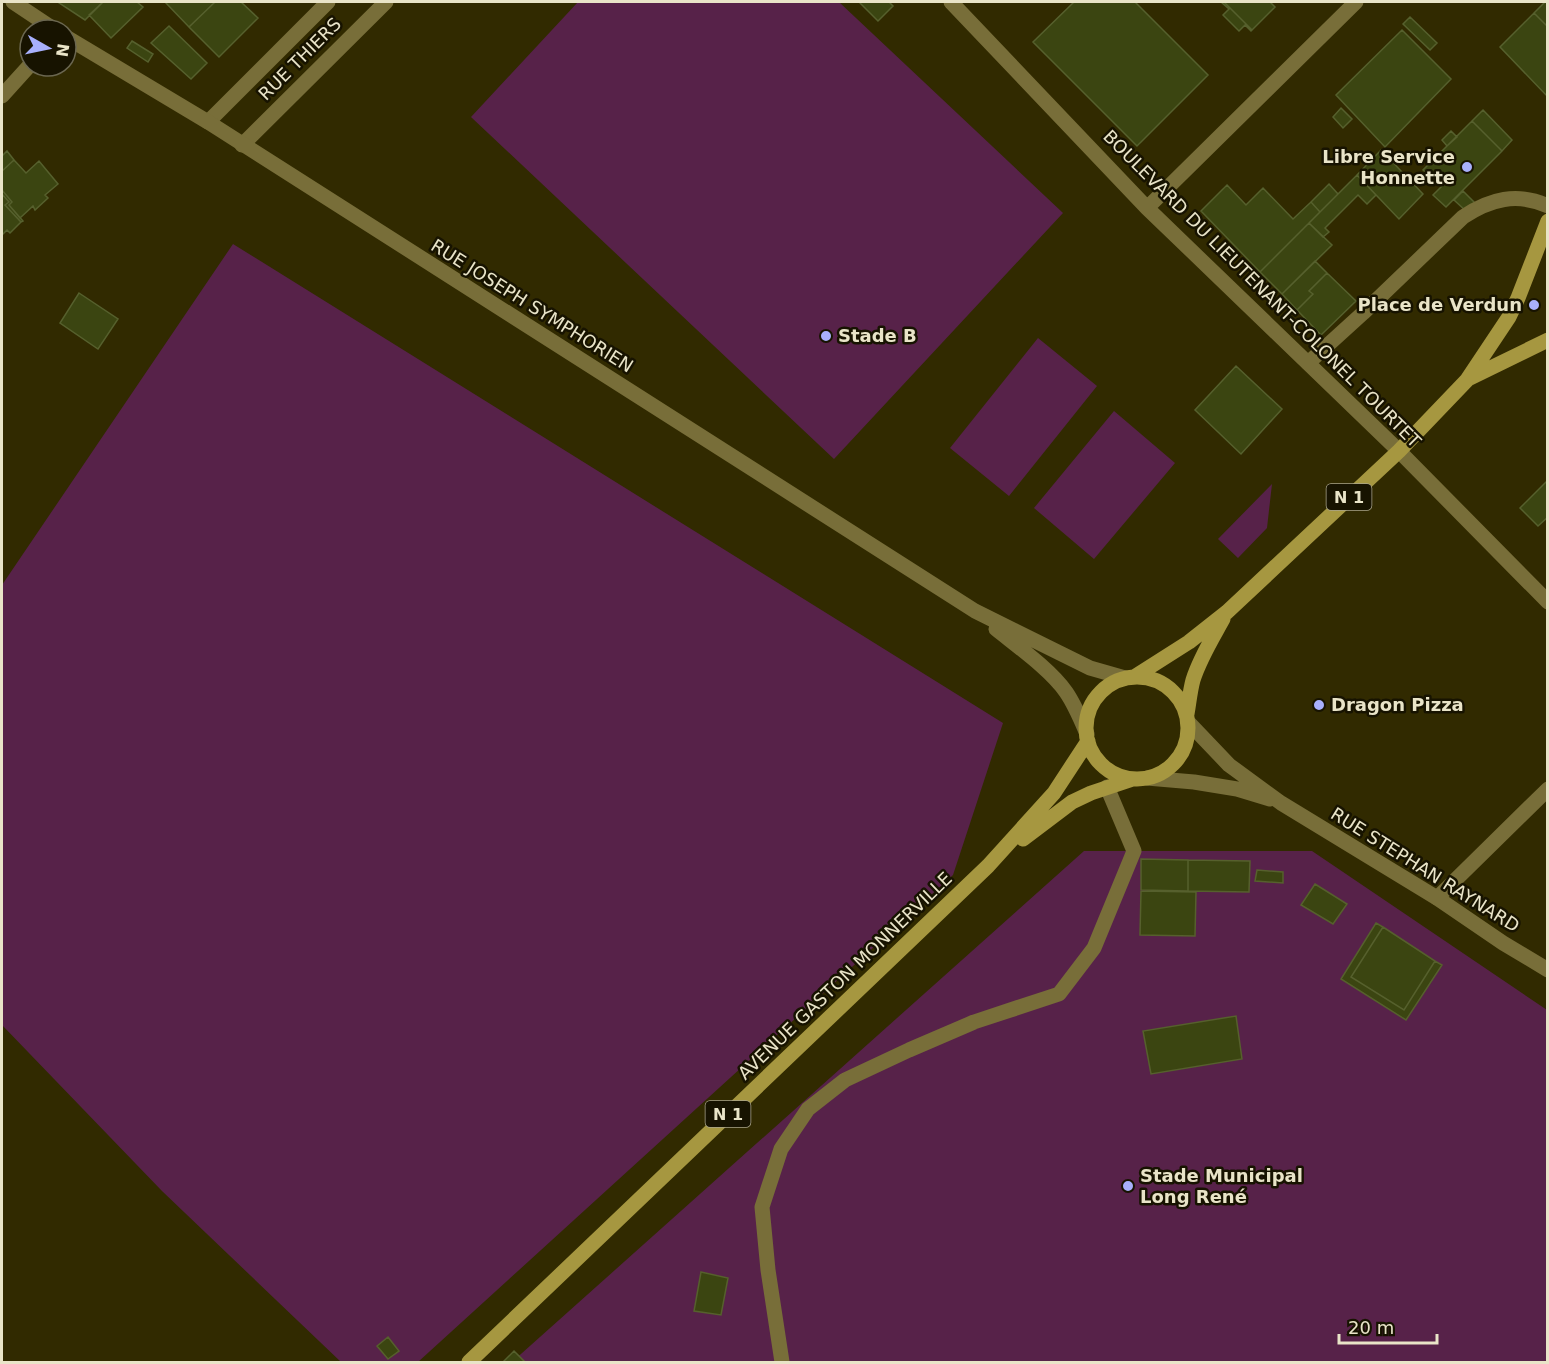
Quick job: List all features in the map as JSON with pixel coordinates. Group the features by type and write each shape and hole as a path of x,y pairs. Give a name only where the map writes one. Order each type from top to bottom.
{"main road":[{"name":"N 1","path":"1087,738 1090,710 1095,699 1103,690 1114,682 1130,678 1189,642 1227,612 1399,451 1467,380 1509,317 1548,222"},
{"name":"N 1","path":"1467,380 1548,339"},
{"name":"N 1","path":"1140,779 1165,771 1178,759 1186,741 1187,718 1194,679 1201,660 1227,612"},
{"path":"1130,678 1148,678 1173,691 1181,702 1187,718"},
{"path":"1087,738 1093,753 1110,771 1121,777 1140,779"},
{"name":"AVENUE GASTON MONNERVILLE","path":"469,1362 988,866 1054,793 1087,738"},
{"name":"AVENUE GASTON MONNERVILLE","path":"988,866 1072,802 1107,787 1140,779"}],"street":[{"path":"13,2 37,18"},
{"name":"RUE THIERS","path":"208,122 328,2"},
{"name":"RUE THIERS","path":"242,145 386,2"},
{"name":"BOULEVARD DU LIEUTENANT-COLONEL TOURTET","path":"951,2 1147,208 1399,451 1548,602"},
{"path":"1147,208 1356,2"},
{"name":"RUE JOSEPH SYMPHORIEN","path":"78,44 208,122 975,611 1090,668 1130,678"},
{"path":"2,96 18,78"},
{"path":"1308,363 1364,313 1463,217 1479,207 1511,198 1526,199 1548,206"},
{"name":"RUE JOSEPH SYMPHORIEN","path":"975,611 1053,676 1066,691 1076,709 1087,738"},
{"name":"RUE STEPHAN RAYNARD","path":"1187,718 1229,765 1281,803 1437,898 1503,943 1548,970"},
{"name":"RUE STEPHAN RAYNARD","path":"1140,779 1194,782 1237,789 1281,803"},
{"path":"782,1362 768,1270 762,1207 781,1149 808,1109 845,1080 974,1022 1059,994 1094,948 1134,851 1107,787"},
{"path":"1437,898 1548,789"}],"shaded area":[{"name":"Stade B","path":"578,2 839,2 1063,213 834,459 471,117"},
{"path":"233,244 1003,723 953,875 418,1362 341,1362 162,1191 2,1025 2,585"},
{"path":"1038,338 1097,386 1009,496 950,448"},
{"path":"1114,411 1175,463 1094,559 1034,508"},
{"path":"1272,484 1267,528 1238,558 1218,539"},
{"name":"Stade Municipal Long René","path":"1084,851 1312,851 1547,1010 1547,1362 512,1362"}],"building":[{"path":"60,2 103,2 85,20"},
{"path":"103,2 137,2 143,7 111,38 89,15"},
{"path":"165,2 215,2 189,27"},
{"path":"215,2 241,2 258,18 219,57 189,27"},
{"path":"859,2 889,2 893,6 878,21"},
{"path":"1074,2 1135,2 1208,75 1137,146 1033,42"},
{"path":"1221,2 1224,2 1252,30 1245,25 1239,31 1223,15 1229,9"},
{"path":"1224,2 1270,2 1275,7 1252,30"},
{"path":"1545,2 1548,2 1548,27 1534,13"},
{"path":"1534,13 1548,27 1547,96 1500,47"},
{"path":"1410,17 1437,43 1430,50 1403,24"},
{"path":"169,26 207,63 191,79 151,43"},
{"path":"1402,30 1451,79 1385,147 1336,95"},
{"path":"132,41 153,54 148,62 127,48"},
{"path":"1341,108 1352,119 1343,128 1333,117"},
{"path":"1483,110 1512,140 1502,151 1472,121"},
{"path":"1472,121 1502,151 1446,207 1433,195 1442,186 1423,170"},
{"path":"1451,131 1457,137 1447,146 1442,140"},
{"path":"1381,150 1423,194 1399,219 1357,175"},
{"path":"7,151 14,160 2,171 2,156"},
{"path":"14,160 26,173 39,161 58,184 45,195 48,198 35,210 33,206 20,218 9,205 12,202 2,190 2,171"},
{"path":"1357,175 1376,195 1367,204 1358,195 1325,228 1329,232 1323,237 1309,223"},
{"path":"1329,184 1338,194 1320,212 1311,202"},
{"path":"1227,185 1246,205 1263,188 1293,219 1311,202 1320,212 1260,272 1201,211"},
{"path":"2,190 12,202 9,205 23,221 21,222 5,205 9,202 2,194"},
{"path":"1463,191 1475,203 1466,211 1454,200"},
{"path":"2,194 9,202 5,205 21,222 10,233 7,230 2,235"},
{"path":"1309,223 1332,245 1282,294 1260,272"},
{"path":"1315,261 1327,273 1309,291 1313,294 1297,310 1282,294"},
{"path":"1327,273 1356,301 1321,335 1297,310 1313,294 1309,291"},
{"path":"79,293 118,319 98,349 60,323"},
{"path":"1236,366 1282,409 1241,454 1195,410"},
{"path":"1548,480 1548,517 1538,526 1520,508"},
{"path":"1141,859 1188,860 1188,891 1141,890"},
{"path":"1188,860 1250,861 1249,892 1188,891"},
{"path":"1257,870 1283,872 1283,883 1255,881"},
{"path":"1315,884 1347,904 1333,924 1301,905"},
{"path":"1141,891 1196,892 1195,936 1140,935"},
{"path":"1376,923 1383,927 1351,977 1404,1010 1435,961 1442,965 1406,1020 1341,979"},
{"path":"1383,927 1435,961 1404,1010 1351,977"},
{"path":"1236,1016 1242,1059 1151,1074 1143,1031"},
{"path":"701,1272 728,1278 721,1315 694,1311"},
{"path":"388,1337 399,1351 388,1359 377,1346"},
{"path":"514,1351 525,1362 503,1362"}],"place":[{"name":"Libre Service Honnette","path":"1467,167"},
{"name":"Place de Verdun","path":"1534,305"},
{"name":"Stade B","path":"826,336"},
{"name":"Dragon Pizza","path":"1319,705"},
{"name":"Stade Municipal Long René","path":"1128,1186"}]}
